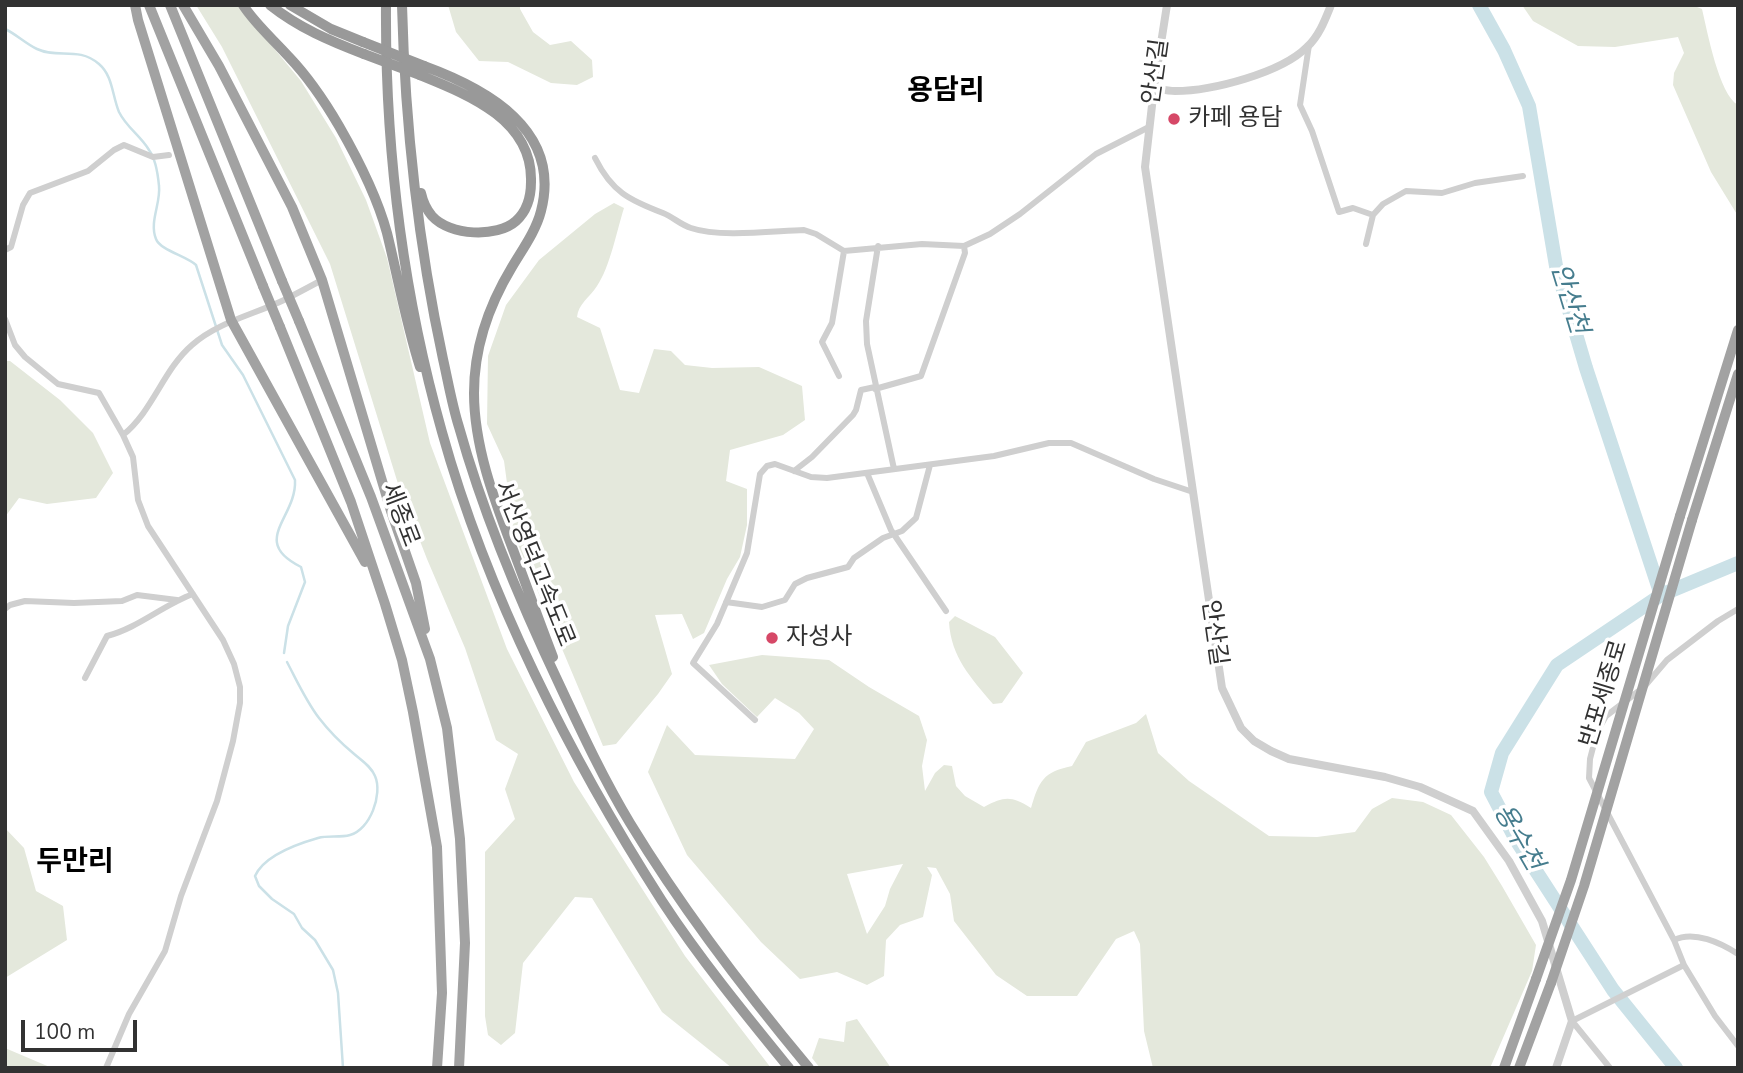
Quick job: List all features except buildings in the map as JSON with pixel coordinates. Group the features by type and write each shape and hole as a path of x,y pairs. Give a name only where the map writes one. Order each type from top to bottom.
{"highway":[{"path":"135,5 227,324 327,490 386,604"},
{"name":"세종로","path":"149,5 351,502 402,660 437,847 442,993 437,1068"},
{"name":"세종로","path":"170,5 370,497 430,659 447,728 460,839 465,943 460,1068"},
{"path":"183,5 219,66 292,207 322,280 391,511 416,583 430,659"},
{"path":"243,5 291,59 319,96 363,171 386,230 408,328 442,433"},
{"path":"270,5 311,32 478,89 512,112 536,142 544,177 541,211 492,307 477,352 474,393 477,433 501,517 583,735"},
{"path":"290,5 363,48"},
{"name":"서산영덕고속도로","path":"386,5 390,143 416,323 442,433 475,532 511,622 571,745 619,831 663,903 716,977 789,1068"},
{"name":"서산영덕고속도로","path":"401,5 409,138 434,315 458,426 525,613 583,735 629,821 727,967 809,1068"},
{"path":"409,138 424,204 433,218 472,234 497,230 516,221 528,204 532,164 519,136 484,105 422,71"},
{"name":"반포세종로","path":"1504,1068 1571,880 1738,330"},
{"name":"반포세종로","path":"1519,1068 1584,886 1738,374"}],"street":[{"name":"안산길","path":"1167,5 1145,167 1222,688 1241,728 1254,741 1289,759 1385,777 1420,787 1473,811 1509,861 1542,921 1573,1021"},
{"path":"1154,88 1174,92 1202,88 1250,78 1280,66 1309,46 1319,33 1331,5"},
{"path":"1309,46 1300,105 1312,131 1334,202 1339,212 1353,208 1373,215"},
{"path":"595,158 616,190 631,200 667,214 691,228 723,232 804,230 844,251 922,244 964,246 990,234 1020,214 1096,154 1149,127"},
{"path":"5,250 11,247 23,205 30,193 88,172 124,145 150,156 169,155"},
{"path":"1366,244 1373,215 1383,204 1406,191 1442,193 1475,183 1523,176"},
{"path":"878,246 866,321 867,344 894,470"},
{"path":"794,471 812,457 853,415 861,390 921,376 965,253 964,246"},
{"path":"839,376 822,342 832,323 844,251"},
{"path":"123,435 134,426 175,364 192,345 227,324 283,301 322,280"},
{"path":"5,319 15,345 25,357 58,384 99,393 133,457 138,500 148,526 223,640 234,664 240,687 233,741 217,801 181,897 165,951 129,1014 106,1068"},
{"path":"755,720 693,663 717,624 747,553 760,474 767,466 775,464 811,477 827,478 994,456 1049,443 1071,443 1154,480 1193,492"},
{"path":"726,602 762,607 785,600 795,584 807,578 848,568 854,558 883,538 902,531 916,518 930,465"},
{"path":"867,473 894,533 946,611"},
{"path":"85,678 107,636 121,633 177,600 193,594"},
{"path":"5,609 25,601 122,601 137,595 177,600"},
{"path":"1738,609 1668,660 1644,687 1606,716 1597,732 1590,759 1589,778 1674,940 1684,965 1715,1016 1738,1046"},
{"path":"1674,940 1684,935 1711,941 1738,954"},
{"path":"1556,1068 1573,1021 1684,965"},
{"path":"1573,1021 1610,1068"}],"shaded area":[{"path":"196,5 238,5 301,81 336,138 366,200 387,258 430,443 507,649 574,782 685,956 771,1068 732,1068 662,1012 592,898 575,897 523,963 515,1033 501,1045 488,1035 485,1016 485,852 515,819 505,789 518,754 496,740 465,648 399,487 330,264 222,47"},
{"path":"448,5 520,5 533,32 550,45 571,41 592,60 593,77 577,85 551,83 508,62 479,61 456,32"},
{"path":"1522,5 1692,5 1702,9 1720,76 1731,99 1738,105 1738,216 1711,172 1673,85 1674,73 1684,53 1678,37 1615,47 1578,46 1533,21"},
{"path":"614,203 624,208 609,259 602,278 582,304 577,317 600,328 620,390 639,393 654,349 671,351 685,365 712,368 759,367 802,386 805,420 783,435 730,450 726,481 747,489 747,525 740,557 727,579 704,633 693,639 682,614 655,615 672,674 616,744 603,746 514,535 504,461 487,424 488,356 506,305 539,260 595,214"},
{"path":"5,361 10,361 60,400 93,433 113,473 96,498 47,504 19,498 5,517"},
{"path":"955,616 995,637 1023,673 1002,703 993,704 958,656 949,622"},
{"path":"762,655 829,660 919,716 927,740 922,766 925,791 935,773 944,765 952,766 956,786 965,796 984,807 1008,799 1031,808 1044,779 1054,771 1072,766 1086,742 1136,723 1146,714 1158,753 1189,781 1269,836 1317,837 1355,832 1372,809 1392,798 1423,802 1451,815 1484,857 1536,945 1532,971 1490,1068 1153,1068 1144,1031 1140,944 1134,931 1116,939 1077,996 1027,996 996,975 954,921 950,894 936,868 927,867 932,875 923,917 900,925 886,940 884,976 867,985 837,972 800,979 761,942 687,855 648,772 667,725 695,755 795,759 814,729 799,713 775,698 757,717 722,684 709,665","holes":["903,864 890,889 885,906 867,934 847,874"]},
{"path":"5,828 24,848 36,891 63,906 67,940 5,978"},
{"path":"857,1019 891,1068 820,1068 812,1058 819,1038 844,1042 846,1022"},
{"path":"5,1048 52,1068 5,1068"}],"waterway":[{"name":"안산천","path":"1479,5 1504,50 1529,106 1556,266 1586,368 1661,595"},
{"path":"5,29 45,52 83,55 99,64 110,80 122,118 153,157 159,186 154,219 156,239 158,243 196,265 222,345 243,375 295,480 294,494 277,538 278,548 301,567 305,582 288,626 284,653"},
{"name":"용수천","path":"1676,1068 1613,990 1516,840 1491,792 1502,753 1557,665 1661,595 1738,563"},
{"path":"287,662 319,718 368,766 377,783 373,810 357,832 346,836 318,838 291,847 266,862 255,876 259,886 272,899 294,914 302,928 315,940 333,970 338,993 343,1068"}],"place":[{"name":"카페 용담","path":"1174,119"},
{"name":"자성사","path":"772,638"}],"district":[{"name":"용담리","path":"946,92"},
{"name":"두만리","path":"75,863"}]}
